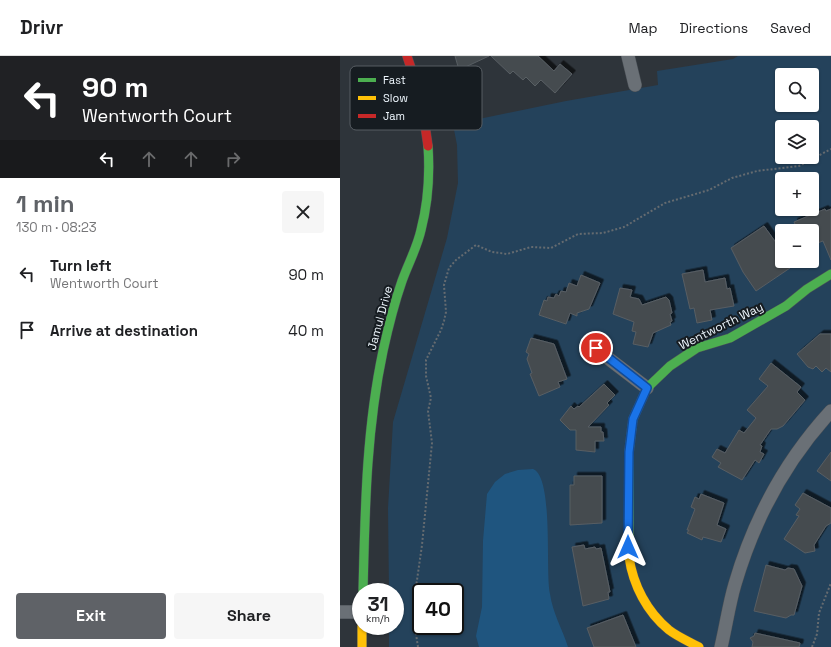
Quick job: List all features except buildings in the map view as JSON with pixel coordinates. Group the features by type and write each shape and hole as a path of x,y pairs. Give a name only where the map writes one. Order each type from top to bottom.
{"street":[{"name":"Jamul Drive","path":"408,56 411,66"},
{"path":"628,56 635,85"},
{"name":"Jamul Drive","path":"363,583 366,489 372,410 381,363 402,282 421,230 429,183 429,148 427,130"},
{"name":"Wentworth Way","path":"699,647 670,631 654,615 640,596 631,572 628,547 629,452 633,419 647,388 670,366 696,348 736,334 786,306 806,289 831,274"},
{"path":"596,348 647,388"},
{"path":"721,647 735,585 748,545 766,502 793,457 831,412"},
{"path":"340,612 352,612"},
{"path":"362,635 362,647"}],"path":[{"path":"418,647 414,621 414,601 422,545 432,443 428,411 431,398 426,376 426,360 442,325 446,312 444,285 449,268 456,260 476,245 492,252 507,254 531,247 546,249 556,247 570,236 610,232 624,227 659,206 673,200 709,190 749,173 799,166 831,149"},
{"path":"812,647 817,634 819,613 831,584"}],"shaded area":[{"path":"738,56 831,56 831,647 389,647 389,635 404,635 404,583 389,583 388,508 393,422 447,238 458,183 457,145 454,130 482,130 482,118 566,101 658,85 657,71 733,59"},
{"path":"533,469 540,476 544,489 548,526 549,582 551,601 568,647 479,647 476,636 482,607 483,541 487,494 495,482 505,474 518,470"}],"traffic: fast":[{"path":"363,583 367,471 377,381 394,307 402,281 417,243 423,220 428,189 428,146"},
{"path":"629,557 629,452 633,419 647,388 670,366 697,348 730,338 786,306 807,289 831,274"}],"traffic: slow":[{"path":"629,557 638,588 654,615 673,633 699,647"},
{"path":"362,635 362,647"}],"traffic: jam":[{"path":"407,56 410,66"},
{"path":"426,130 428,146"}],"route":[{"path":"596,348 647,388 633,419 629,452 628,547"}]}
